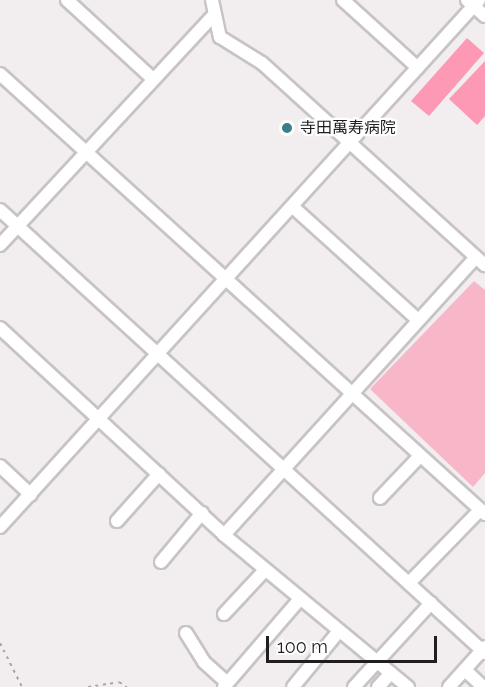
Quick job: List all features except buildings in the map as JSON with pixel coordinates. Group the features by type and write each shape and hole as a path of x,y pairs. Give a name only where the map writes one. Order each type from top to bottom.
{"street":[{"path":"67,0 153,79"},
{"path":"212,0 213,16 220,37 261,63 480,261 417,319 352,396 224,534"},
{"path":"343,0 418,68"},
{"path":"0,527 351,145 473,2 485,16"},
{"path":"0,245 213,16"},
{"path":"0,74 482,512 410,583"},
{"path":"293,207 417,319"},
{"path":"0,210 484,650 449,687"},
{"path":"0,328 299,600 408,687"},
{"path":"380,498 420,456"},
{"path":"0,466 31,495"},
{"path":"117,521 159,474"},
{"path":"161,562 202,513"},
{"path":"224,614 265,570"},
{"path":"186,633 204,662 225,685 299,600"},
{"path":"354,687 431,603"},
{"path":"293,687 339,631"},
{"path":"465,670 483,687"},
{"path":"378,687 391,673"}],"path":[{"path":"0,643 22,687"},
{"path":"88,687 119,682 127,687"}],"shaded area":[{"path":"474,281 485,290 485,473 473,487 370,389"}],"waterway":[{"path":"140,449 168,474"}],"place":[{"name":"寺田萬寿病院","path":"287,128"}]}
